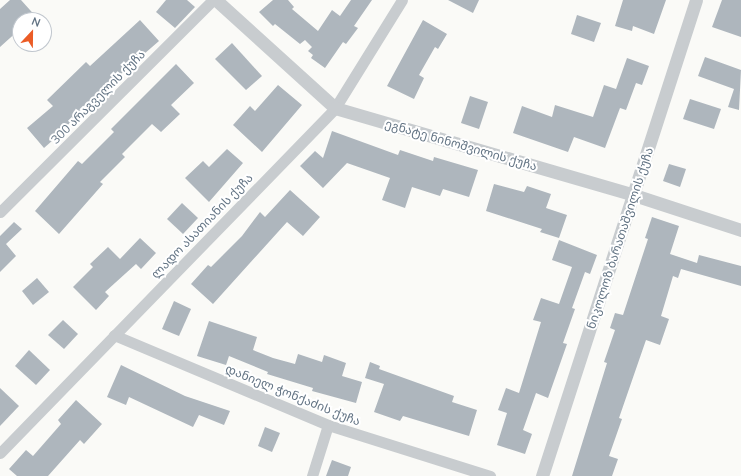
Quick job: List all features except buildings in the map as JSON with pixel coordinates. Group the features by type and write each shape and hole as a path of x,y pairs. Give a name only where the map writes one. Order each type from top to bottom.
{"street":[{"name":"ეგნატე ნინოშვილის ქუჩა","path":"215,0 335,108 634,196 741,230"},
{"name":"300 არაგველის ქუჩა","path":"0,212 215,0"},
{"name":"ლადო ასათიანის ქუჩა","path":"0,453 335,108 402,0"},
{"name":"ნიკოლოზ ბარათაშვილის ქუჩა","path":"542,476 634,196 696,0"},
{"name":"დანიელ ჭონქაძის ქუჩა","path":"114,335 328,425 490,476"},
{"path":"312,476 328,425"}]}
